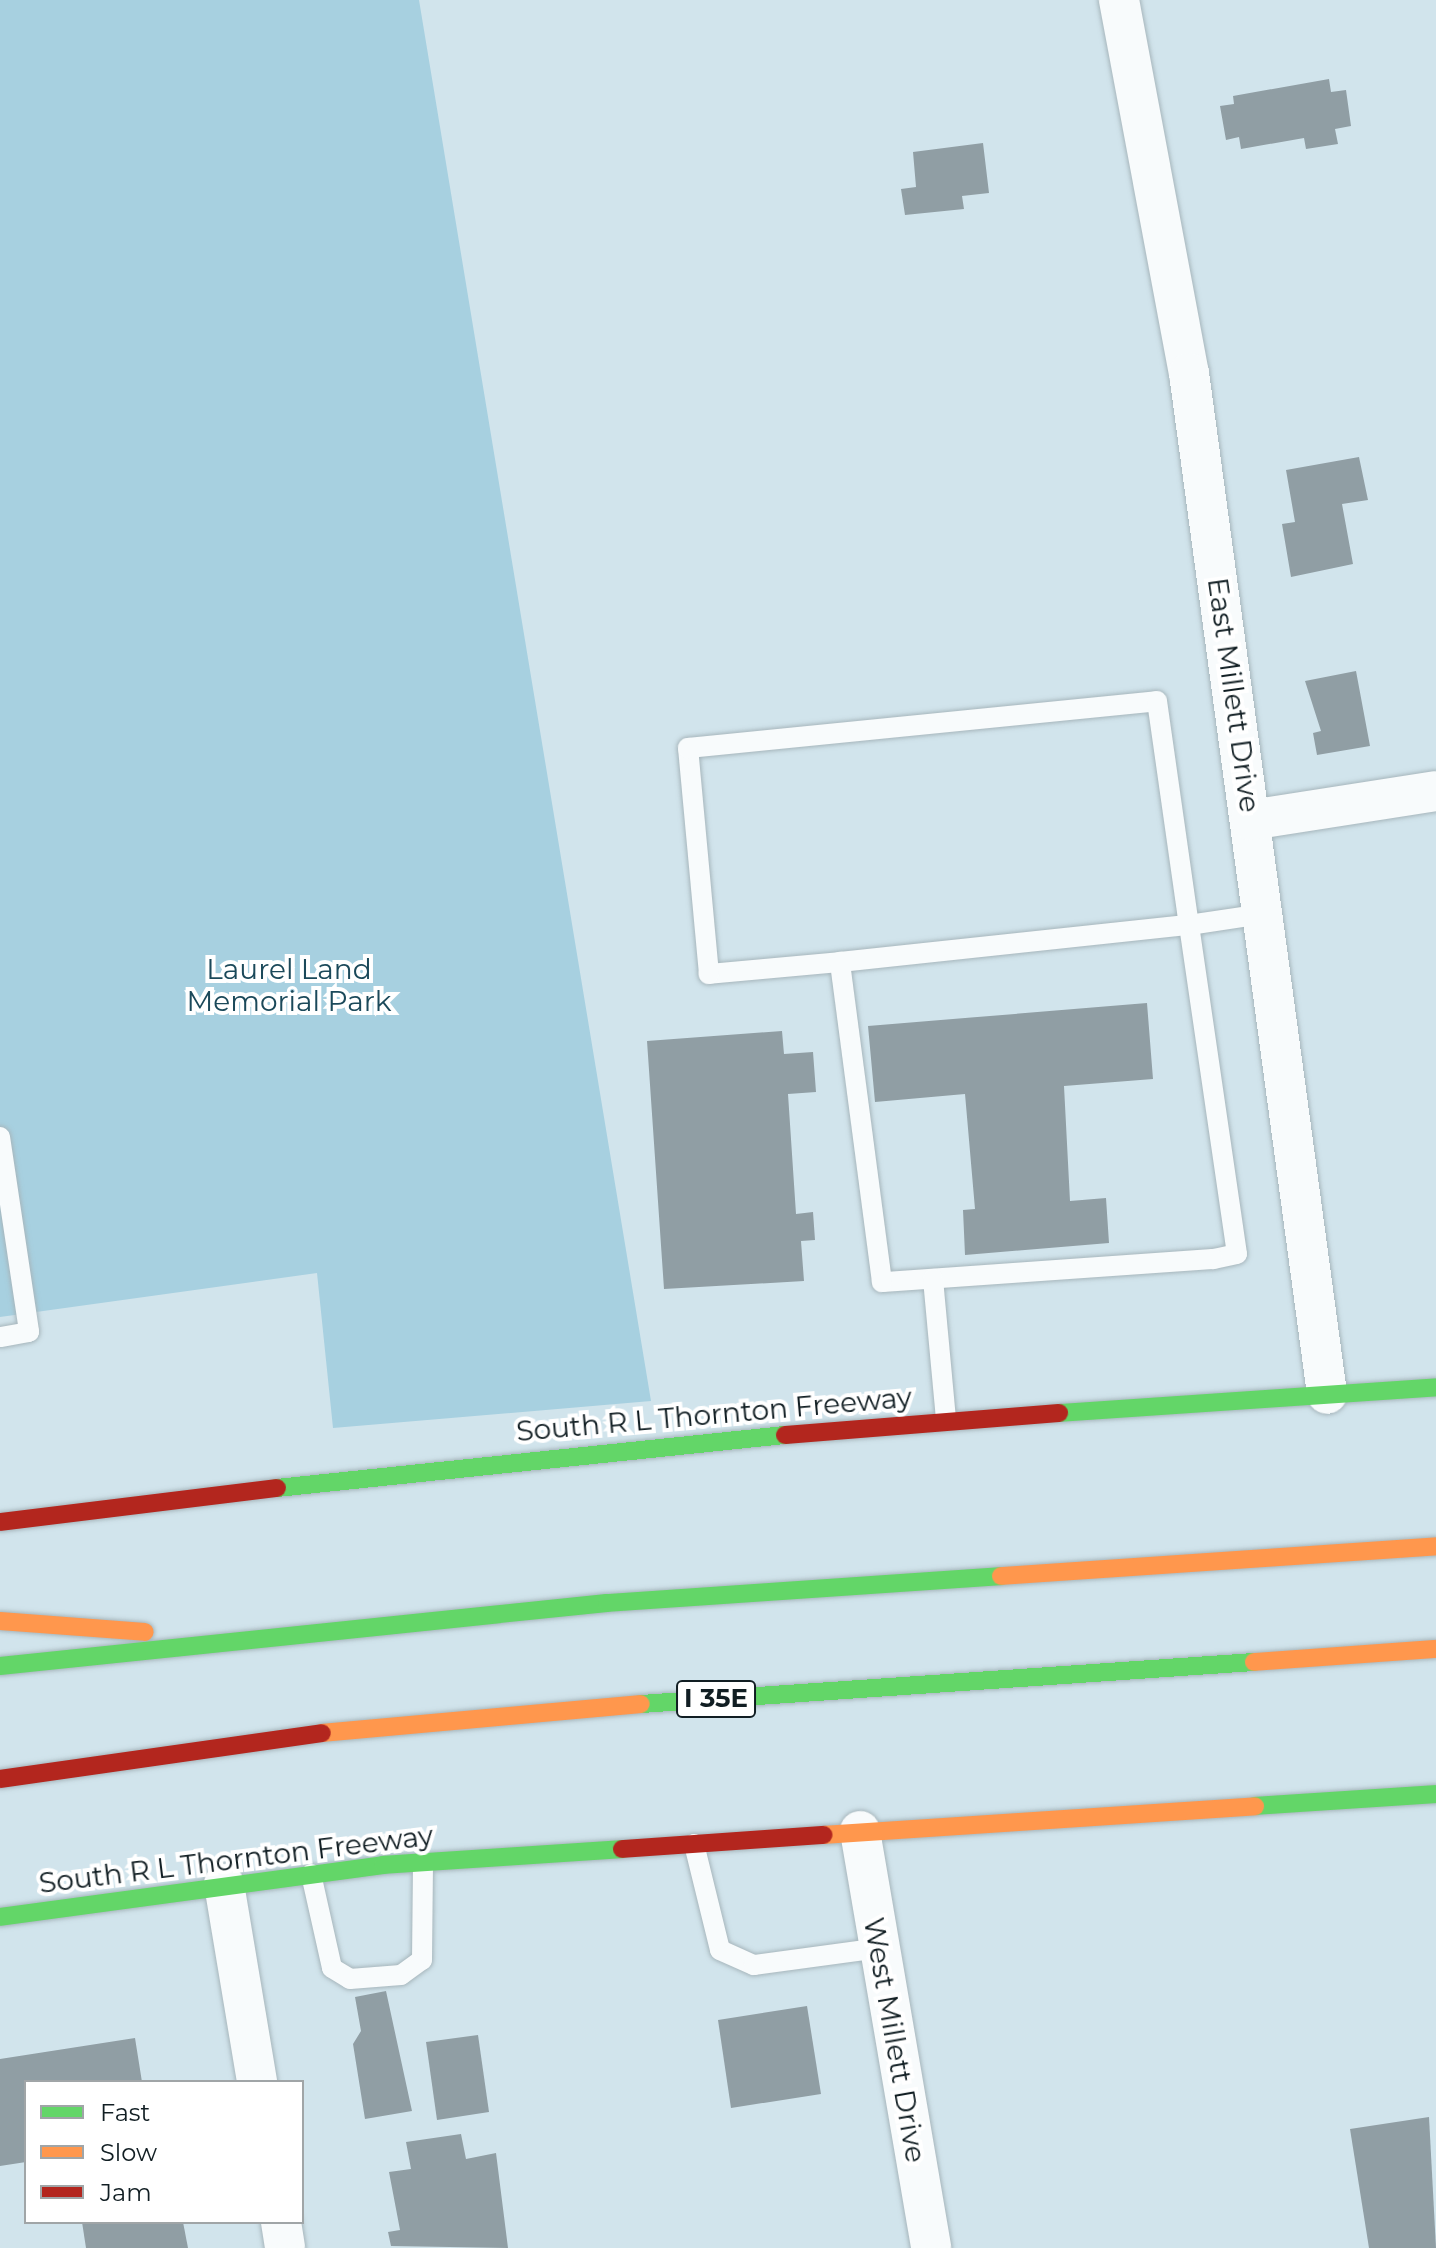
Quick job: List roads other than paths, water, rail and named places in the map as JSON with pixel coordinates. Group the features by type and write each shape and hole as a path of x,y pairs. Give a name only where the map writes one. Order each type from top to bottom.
{"main road":[{"name":"South R L Thornton Freeway","path":"0,1522 463,1466 946,1420 1436,1387"},
{"path":"0,1666 607,1603 1436,1546"},
{"path":"0,1621 231,1640"},
{"name":"I 35E","path":"0,1779 346,1730 616,1706 1436,1649"},
{"name":"South R L Thornton Freeway","path":"0,1917 224,1884 423,1863 1436,1794"}],"street":[{"name":"East Millett Drive","path":"1119,0 1189,373 1327,1394"},
{"path":"1251,820 1436,791"},
{"name":"West Millett Drive","path":"860,1831 931,2248"},
{"path":"224,1884 257,2080"},
{"path":"281,2224 285,2248"}],"lane":[{"path":"840,962 882,1282 1237,1254 1189,925 1157,701 688,748 709,974 1189,925 1263,914"},
{"path":"0,1137 29,1332 0,1337"},
{"path":"933,1279 946,1420"},
{"path":"694,1844 720,1950 754,1965 880,1948"},
{"path":"311,1874 332,1968 350,1979 401,1975 422,1960 423,1863"}],"park label":[{"name":"Laurel Land Memorial Park","path":"289,985"}]}
